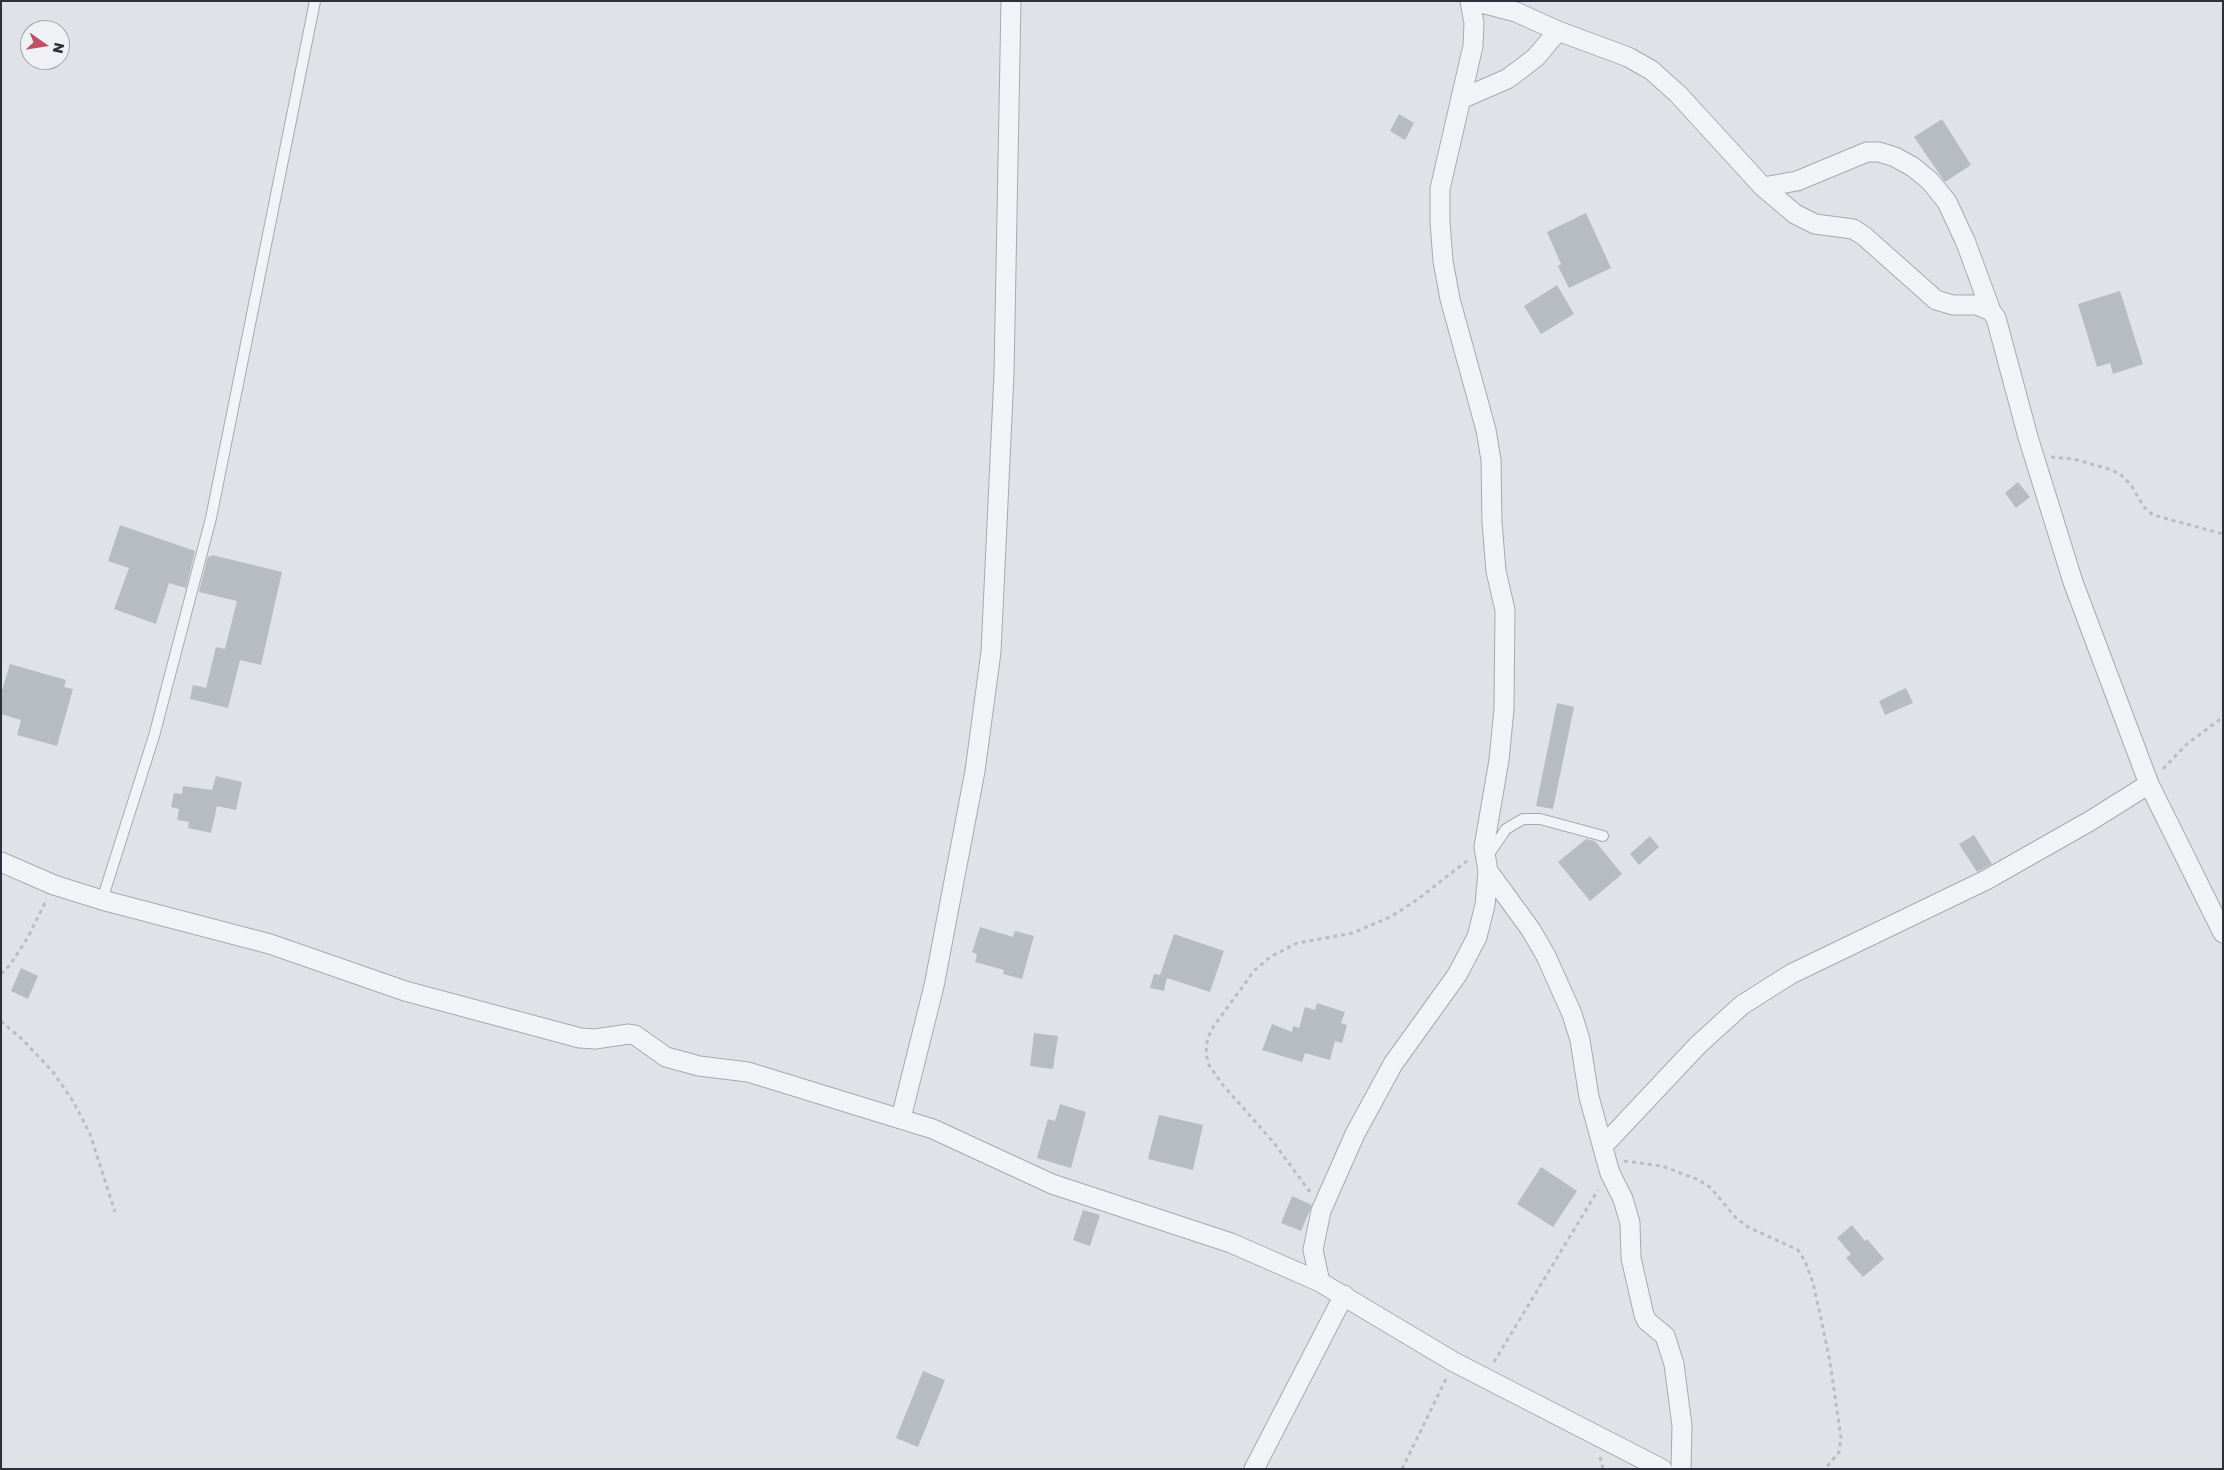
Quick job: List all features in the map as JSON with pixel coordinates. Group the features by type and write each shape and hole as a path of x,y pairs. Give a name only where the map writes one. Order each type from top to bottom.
{"street":[{"path":"901,1118 936,976 975,771 992,652 1004,374 1011,1"},
{"path":"1320,1282 1313,1250 1322,1211 1355,1134 1393,1064 1457,975 1477,937 1485,905 1486,859 1504,709 1505,610 1496,571 1492,522 1491,460 1486,430 1450,299 1443,261 1440,189 1473,46 1474,23 1470,1"},
{"path":"1474,1 1516,12 1558,31 1628,56 1651,70 1678,94 1764,187 1805,221 1853,229 1864,236 1936,300 1953,304 1977,305 1991,311"},
{"path":"1461,99 1484,90 1522,68 1536,57 1558,31"},
{"path":"1764,187 1797,181 1867,152 1879,152 1895,157 1913,167 1930,181 1946,202 1966,243 1991,311 1996,318 2035,458 2073,582 2148,784 2223,933"},
{"path":"1606,1159 1698,1045 1742,1005 1792,974 1994,875 2090,821 2148,784"},
{"path":"1486,859 1546,956 1572,1014 1580,1040 1589,1097 1606,1159 1623,1199 1630,1223 1631,1258 1644,1316 1646,1321 1665,1336 1669,1343 1674,1364 1682,1426 1681,1469"},
{"path":"1,862 54,885 102,900 270,944 405,991 588,1038 629,1034 674,1059 699,1066 748,1072 933,1129 1052,1184 1231,1243 1320,1282 1454,1362 1662,1469"},
{"path":"1254,1469 1344,1295"}],"lane":[{"path":"102,900 154,736 211,518 315,1"},
{"path":"1486,859 1506,829 1522,819 1540,820 1603,836"}],"path":[{"path":"2035,458 2056,457 2074,459 2112,470 2121,475 2144,507 2153,515 2223,534"},
{"path":"2148,784 2187,744 2223,717"},
{"path":"1322,1211 1274,1144 1222,1084 1209,1065 1207,1042 1211,1030 1254,971 1270,957 1297,943 1353,932 1392,916 1486,859"},
{"path":"1,974 10,965 28,937 54,885"},
{"path":"1,1021 24,1040 54,1072 73,1101 90,1134 115,1212"},
{"path":"1484,1378 1572,1231 1606,1159 1662,1166 1682,1172 1711,1188 1735,1217 1748,1227 1798,1250 1805,1261 1818,1307 1830,1362 1841,1438 1840,1452 1826,1469"},
{"path":"1402,1469 1454,1362"}],"building":[{"path":"1399,114 1414,123 1405,140 1390,131"},
{"path":"1942,119 1971,165 1945,182 1914,137"},
{"path":"1586,213 1611,268 1569,288 1558,266 1561,264 1547,232"},
{"path":"1557,285 1574,314 1541,334 1524,306"},
{"path":"2120,291 2143,364 2113,374 2110,363 2097,367 2078,304"},
{"path":"2018,482 2030,497 2016,508 2005,493"},
{"path":"120,525 195,551 186,588 169,583 156,624 114,609 129,568 108,561"},
{"path":"212,555 282,572 261,665 240,660 228,708 190,699 193,685 206,688 216,647 225,649 237,601 199,592 208,556 211,557"},
{"path":"10,664 66,680 64,687 73,689 57,746 17,735 21,720 1,714 1,694"},
{"path":"1906,688 1913,703 1885,715 1879,701"},
{"path":"1557,703 1574,707 1553,809 1536,806"},
{"path":"216,776 242,782 236,810 217,806 211,833 188,828 189,822 177,820 179,809 171,807 174,793 182,794 183,786 212,790"},
{"path":"1974,835 1992,864 1977,872 1959,844"},
{"path":"1650,836 1659,847 1639,865 1630,854"},
{"path":"1586,839 1595,841 1622,874 1590,901 1558,862"},
{"path":"980,927 1013,937 1015,931 1034,936 1022,979 1003,974 1004,970 975,962 977,954 972,952"},
{"path":"1174,934 1224,951 1210,992 1167,978 1164,991 1150,988 1154,974 1160,975"},
{"path":"21,968 38,976 28,999 11,991"},
{"path":"1317,1003 1345,1012 1341,1023 1347,1025 1342,1043 1335,1041 1330,1060 1305,1053 1302,1062 1262,1050 1272,1024 1292,1032 1293,1026 1299,1028 1305,1007 1315,1010"},
{"path":"1034,1033 1058,1036 1053,1069 1030,1066"},
{"path":"1060,1104 1086,1112 1071,1168 1037,1158 1048,1119 1055,1121"},
{"path":"1159,1115 1203,1125 1193,1170 1148,1159"},
{"path":"1541,1167 1577,1191 1553,1227 1517,1204"},
{"path":"1292,1196 1312,1205 1301,1231 1281,1223"},
{"path":"1083,1210 1100,1215 1090,1246 1073,1240"},
{"path":"1852,1225 1884,1259 1863,1277 1846,1258 1851,1254 1837,1238"},
{"path":"923,1371 945,1380 918,1447 896,1438"}]}
